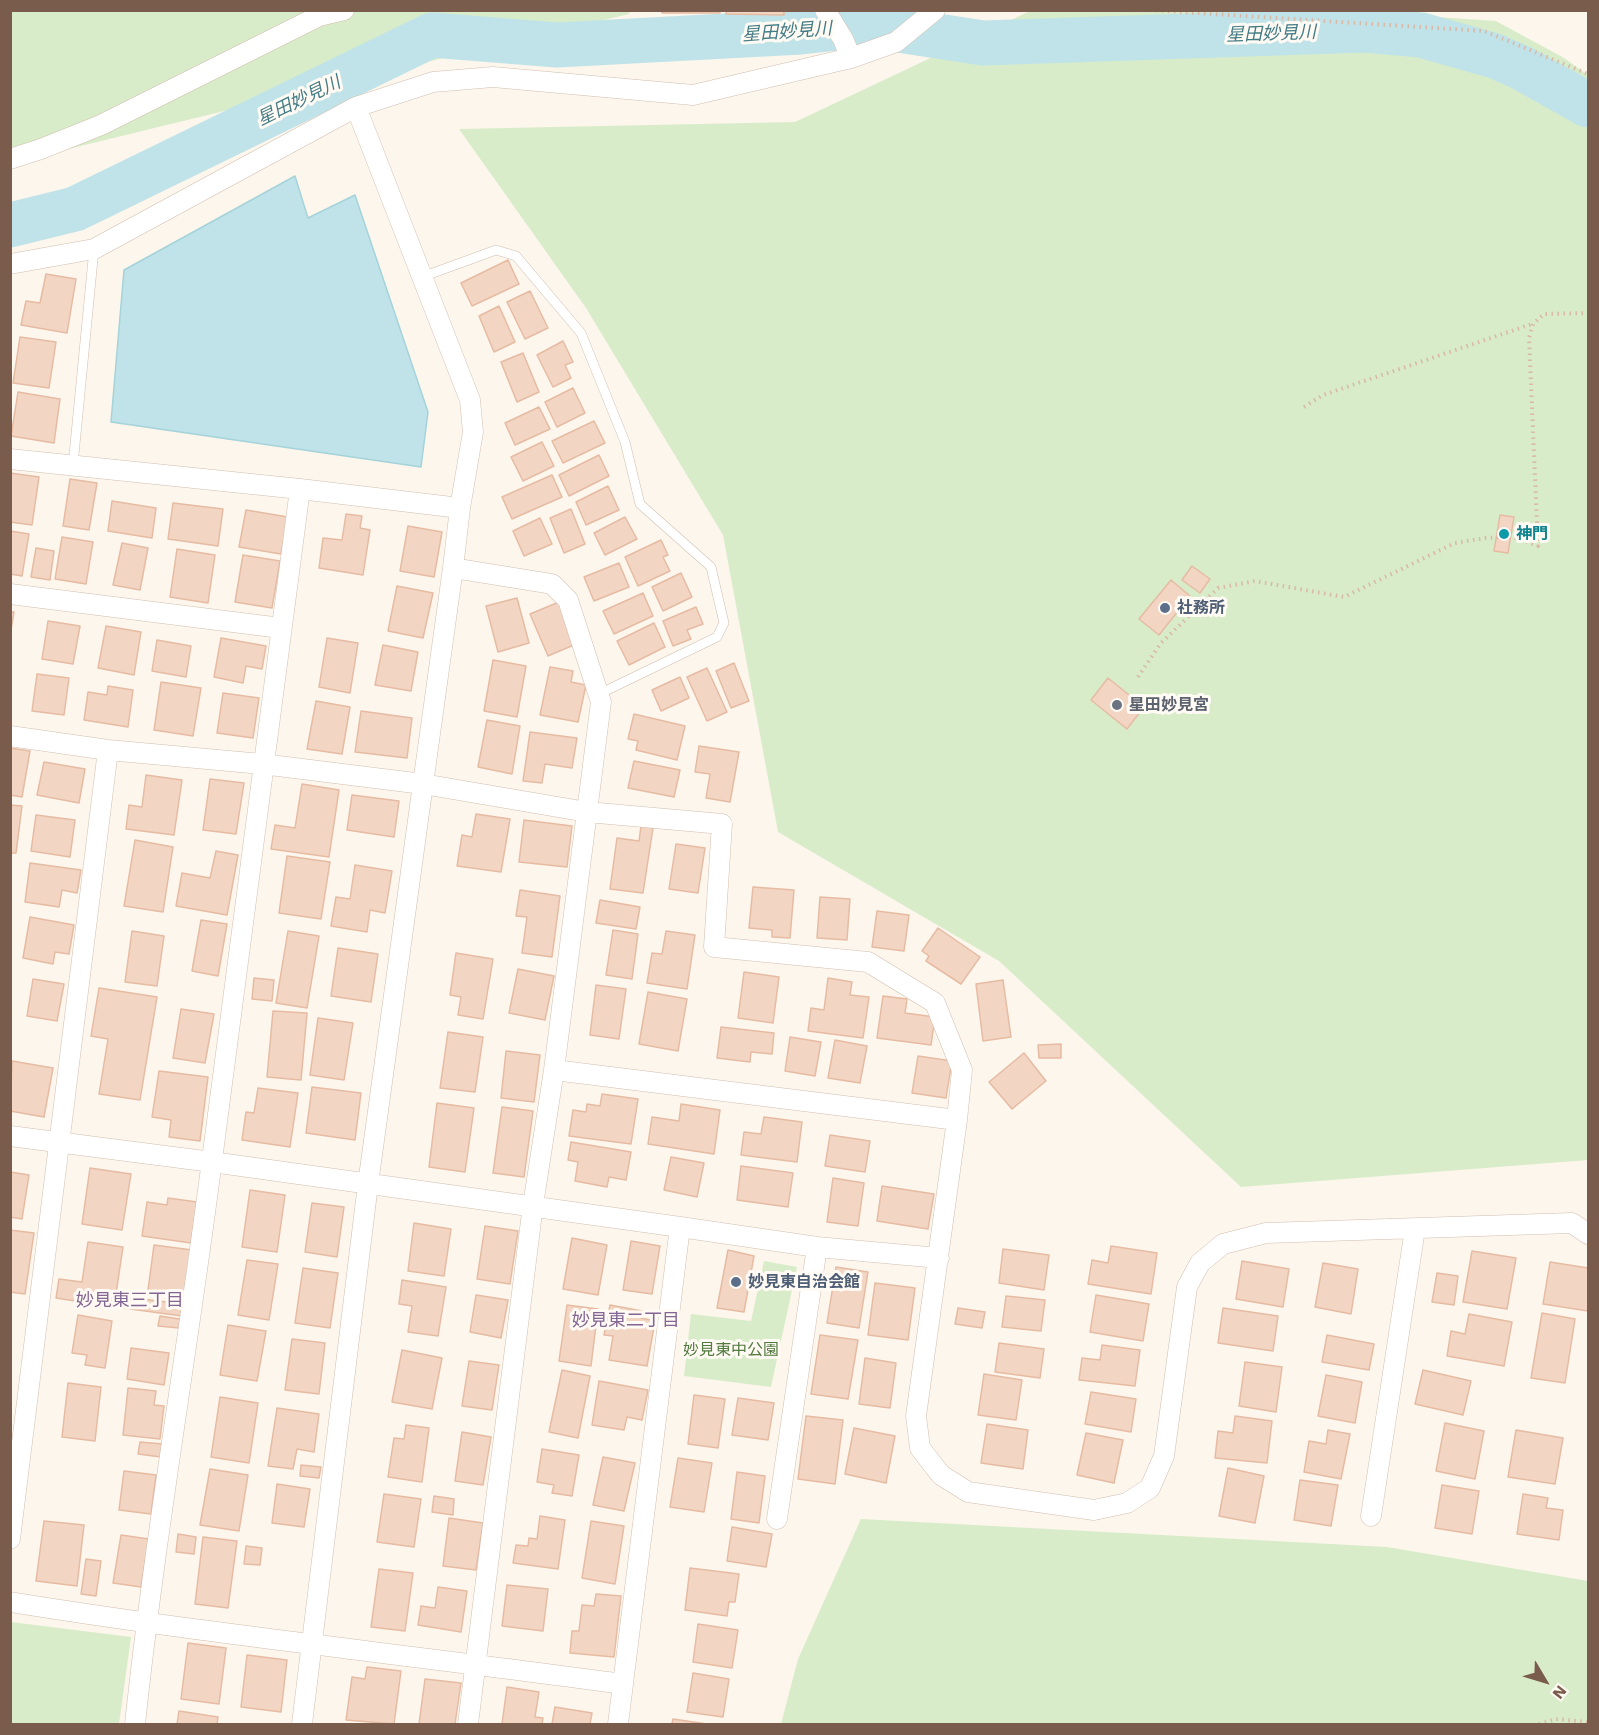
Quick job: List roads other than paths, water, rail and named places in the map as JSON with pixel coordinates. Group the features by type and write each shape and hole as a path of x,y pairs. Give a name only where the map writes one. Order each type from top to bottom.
{"street":[{"path":"10,159 101,125 319,16 344,10"},
{"path":"825,10 843,39 851,58"},
{"path":"10,264 94,249 356,107 433,82 493,77 693,95 851,58 896,42 933,12"},
{"path":"302,1725 368,1184 460,508 473,432 470,400 356,107"},
{"path":"10,459 460,508"},
{"path":"135,1725 146,1624 212,1162 262,764 300,489"},
{"path":"453,568 552,584 568,600 601,702 554,1070 533,1205 468,1725"},
{"path":"10,594 281,628"},
{"path":"10,736 108,750 262,764 423,784 587,812 722,824 714,947 868,962 935,1003 962,1070 939,1258 916,1416 920,1448 941,1475 968,1492 1094,1510 1127,1503 1150,1488 1164,1456 1187,1287 1200,1263 1223,1244 1266,1233 1572,1223 1588,1234"},
{"path":"10,1539 108,750"},
{"path":"554,1070 957,1120"},
{"path":"10,1137 533,1205 817,1247 939,1258"},
{"path":"618,1725 680,1227"},
{"path":"1371,1516 1414,1229"},
{"path":"777,1519 817,1247"},
{"path":"10,1602 146,1624 623,1684"}],"lane":[{"path":"73,465 94,249"},
{"path":"422,277 496,250 516,256 581,333 625,442 640,504 711,567 724,623 717,637 599,694"}],"water":[{"path":"295,176 308,218 355,195 428,412 421,467 111,422 124,270"}],"waterway":[{"name":"星田妙見川","path":"10,225 75,209 432,35 557,45 801,32 866,25 983,43 1365,30 1421,35 1495,56 1522,68 1588,105"}],"place":[{"name":"神門","path":"1504,534"},
{"name":"社務所","path":"1165,608"},
{"name":"星田妙見宮","path":"1117,705"},
{"name":"妙見東自治会館","path":"736,1282"}],"district":[{"name":"妙見東三丁目","path":"130,1301"},
{"name":"妙見東二丁目","path":"626,1321"}],"park label":[{"name":"妙見東中公園","path":"731,1350"}]}
